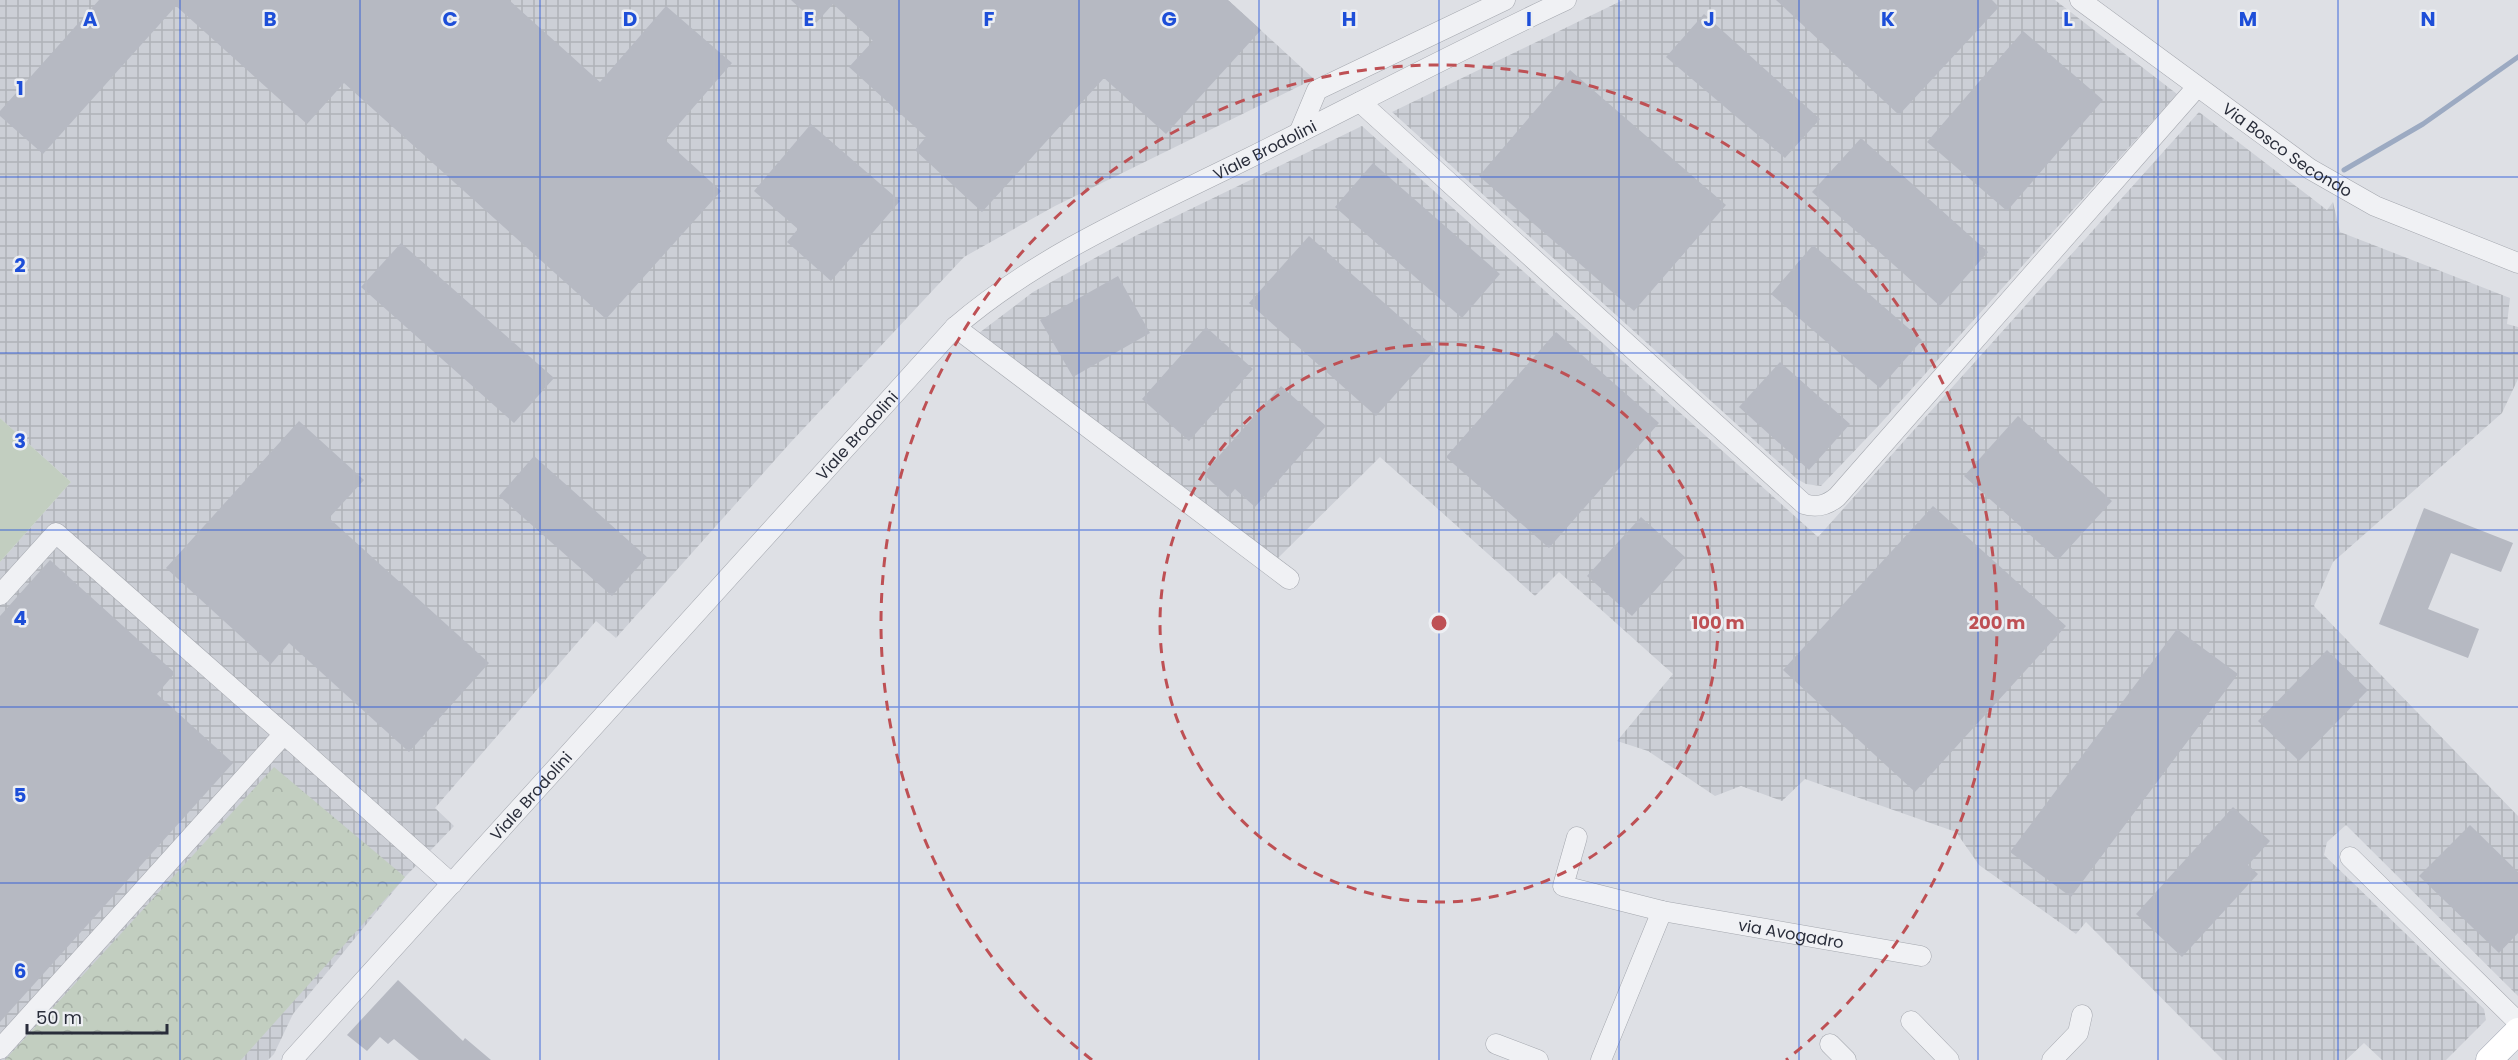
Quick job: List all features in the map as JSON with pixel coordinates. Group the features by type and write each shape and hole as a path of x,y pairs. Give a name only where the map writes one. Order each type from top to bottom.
{"main road":[{"path":"2489,1060 2518,1031"}],"street":[{"path":"1299,133 1317,90 1505,0"},
{"name":"Viale Brodolini","path":"292,1060 955,327 975,310 1071,246 1460,50 1566,0"},
{"name":"Via Bosco Secondo","path":"2080,0 2310,169 2374,206 2518,263"},
{"path":"1360,102 1804,504 1812,506 1830,503 1837,497 2197,87"},
{"path":"955,327 1288,579"},
{"path":"0,596 56,533 452,884"},
{"path":"0,1049 284,734"},
{"name":"via Avogadro","path":"1577,837 1563,885 1662,911 1921,956"},
{"path":"2350,857 2518,1022"},
{"path":"1601,1060 1662,911"},
{"path":"2052,1060 2078,1033 2082,1015"},
{"path":"1911,1021 1948,1060"},
{"path":"1496,1044 1538,1060"},
{"path":"1830,1044 1846,1060"}],"shaded area":[{"path":"0,0 1228,0 1314,79 1055,206 964,257 791,442 616,638 596,621 435,808 454,826 405,877 293,1014 274,1054 268,1060 0,1060 0,562 71,482 0,418"},
{"path":"1623,0 2055,0 2177,94 1881,423 1821,486 1806,484 1797,479 1392,112"},
{"path":"2199,112 2327,210 2333,202 2340,232 2510,298 2507,324 2518,327 2518,379 2502,413 2333,562 2314,606 2518,816 2518,996 2346,825 2327,842 2324,855 2484,1009 2486,1020 2446,1060 2382,1060 2364,1043 2346,1060 2223,1060 2086,922 2076,934 1979,865 1956,832 1805,779 1782,801 1741,786 1715,796 1648,751 1617,741 1673,674 1559,572 1535,596 1380,457 1278,558 979,333 1033,292 1135,236 1362,126 1818,537"}],"green space":[{"path":"0,418 71,482 0,562"},
{"path":"274,767 405,877 241,1060 5,1060"}],"building":[{"path":"99,0 509,0 600,82 666,6 732,63 665,140 721,191 606,319 344,83 307,124 176,6 43,154 0,116 0,111"},
{"path":"791,0 1228,0 1261,30 1166,134 1104,78 982,212 915,150 926,137 849,67 873,41 833,4 816,23"},
{"path":"1776,0 1992,0 1999,7 1899,115"},
{"path":"1704,14 1820,119 1785,158 1666,57"},
{"path":"2023,31 2103,100 2007,211 1927,142"},
{"path":"1570,70 1726,205 1634,311 1479,176"},
{"path":"811,124 900,201 831,281 787,242 798,229 754,191"},
{"path":"1861,138 1988,252 1940,306 1812,192"},
{"path":"1373,163 1500,274 1462,318 1335,207"},
{"path":"1309,236 1436,349 1376,416 1249,303"},
{"path":"401,243 554,378 514,423 361,287"},
{"path":"1813,245 1922,340 1880,388 1771,294"},
{"path":"1118,276 1150,333 1073,377 1040,320"},
{"path":"1206,327 1253,369 1189,441 1142,399"},
{"path":"1556,332 1659,423 1549,548 1446,457"},
{"path":"1780,362 1850,424 1809,470 1739,407"},
{"path":"1281,386 1326,426 1255,507 1235,489 1228,497 1203,474"},
{"path":"2018,416 2112,501 2058,560 1964,476"},
{"path":"299,421 364,480 329,518 489,663 409,752 289,643 271,664 166,568"},
{"path":"534,456 647,557 612,596 499,496"},
{"path":"1933,506 2066,626 1915,792 1783,670"},
{"path":"2424,508 2513,543 2501,572 2451,553 2428,609 2479,629 2468,658 2379,624"},
{"path":"1641,517 1685,557 1632,616 1587,576"},
{"path":"50,560 175,673 157,694 233,763 0,1022 0,616"},
{"path":"2177,629 2238,674 2071,897 2010,852"},
{"path":"2327,650 2368,690 2299,761 2258,721"},
{"path":"2233,807 2270,841 2248,865 2258,874 2182,957 2136,914"},
{"path":"2470,825 2518,872 2518,933 2499,953 2419,876"},
{"path":"398,980 463,1041 465,1038 491,1060 419,1060 394,1039 388,1044 380,1037 367,1051 347,1035"}],"waterway":[{"path":"2344,170 2423,124 2518,57"}]}
